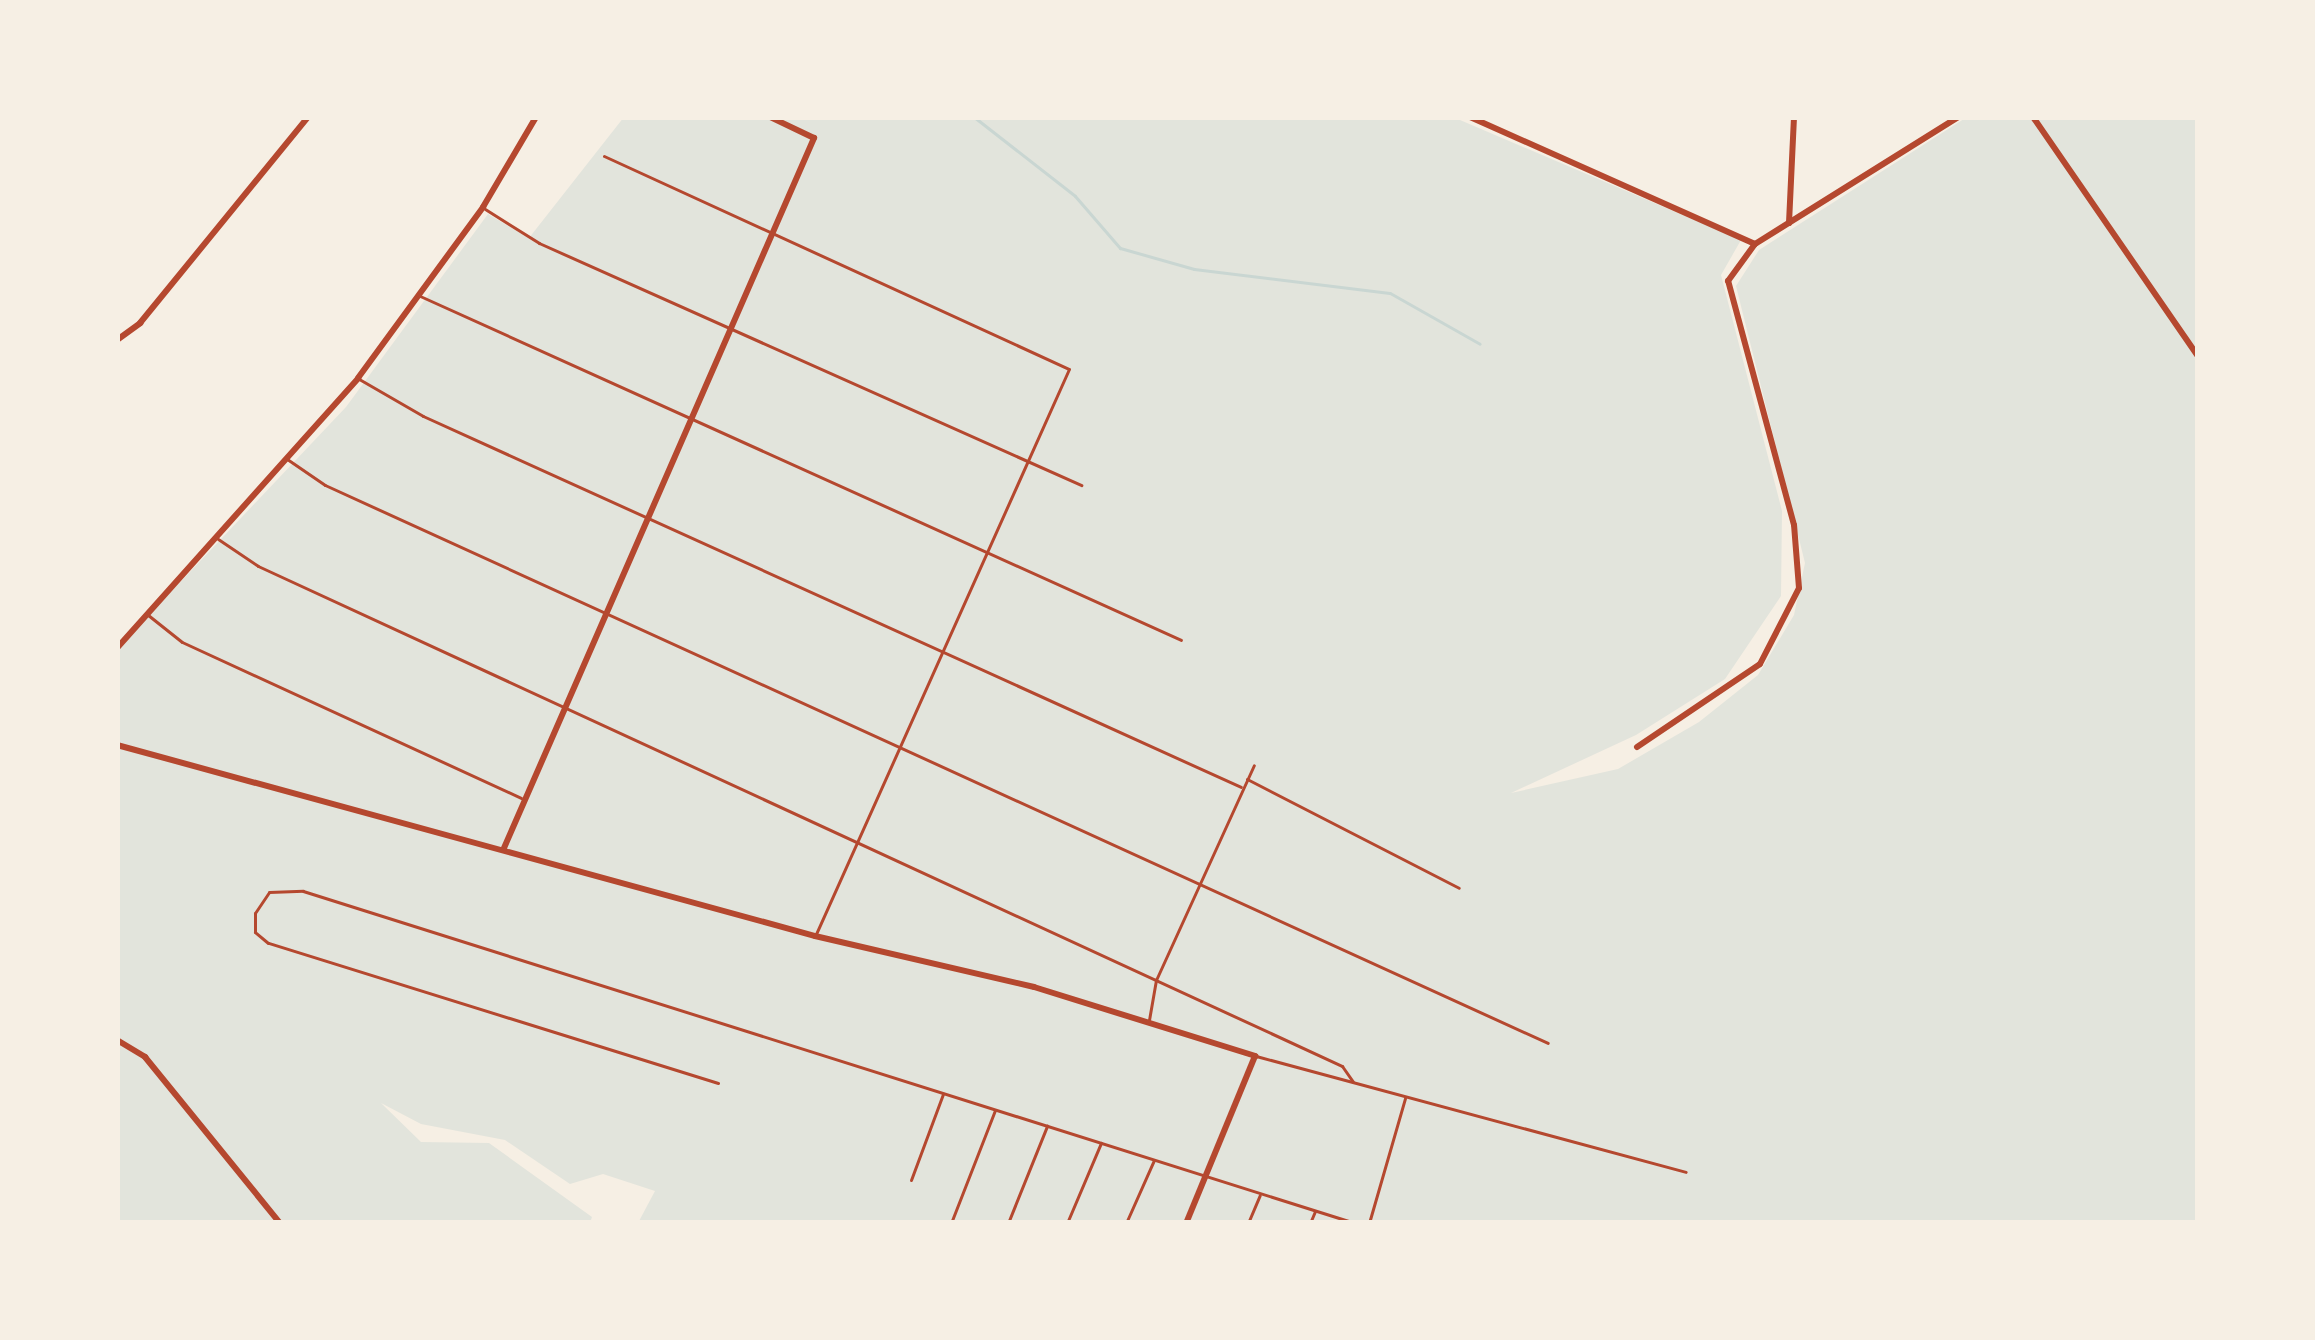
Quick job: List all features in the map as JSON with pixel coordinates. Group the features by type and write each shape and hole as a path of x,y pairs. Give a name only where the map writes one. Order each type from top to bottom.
{"street":[{"path":"117,340 140,323 308,117"},
{"path":"117,648 358,378 483,207 536,117"},
{"path":"504,848 814,138 770,117"},
{"path":"1470,117 1755,244"},
{"path":"1789,223 1794,117"},
{"path":"1637,747 1760,664 1798,588 1793,525 1729,281 1755,244 1958,117"},
{"path":"2033,117 2198,356"},
{"path":"117,745 1149,1022 1255,1056 1186,1223"},
{"path":"117,1040 160,1073 280,1223"}],"lane":[{"path":"604,156 1069,369 903,749 815,936"},
{"path":"483,207 539,243 1081,485"},
{"path":"420,296 688,422 1181,640"},
{"path":"358,378 646,519 1240,787"},
{"path":"285,458 325,485 1548,1043"},
{"path":"217,538 258,566 1342,1066 1353,1082"},
{"path":"147,614 182,641 523,799"},
{"path":"1149,1022 1156,980 1240,787 1254,765"},
{"path":"1246,778 1459,888"},
{"path":"718,1083 268,943 255,932 255,913 269,892 303,891 1355,1223"},
{"path":"1255,1056 1686,1172"},
{"path":"911,1180 944,1092"},
{"path":"1369,1223 1405,1096"},
{"path":"951,1223 996,1109"},
{"path":"1008,1223 1048,1125"},
{"path":"1067,1223 1101,1143"},
{"path":"1126,1223 1155,1158"},
{"path":"1248,1223 1261,1193"},
{"path":"1310,1223 1316,1210"}],"shaded area":[{"path":"624,117 1453,117 1741,240 1721,275 1782,511 1781,596 1725,679 1636,735 1511,793 1618,769 1699,722 1758,675 1794,615 1805,563 1736,286 1759,250 1967,117 2198,117 2198,1223 638,1223 655,1191 603,1174 570,1184 505,1140 421,1124 381,1103 421,1142 489,1143 592,1217 590,1223 117,1223 117,649 346,407 488,214 529,238"}],"waterway":[{"path":"974,117 1075,196 1120,248 1194,269 1390,293 1480,344"}]}
